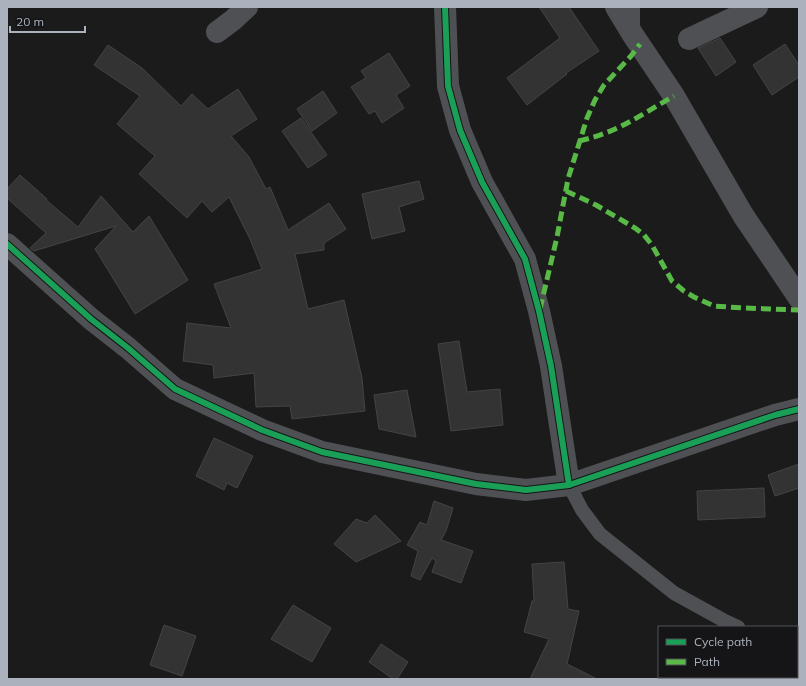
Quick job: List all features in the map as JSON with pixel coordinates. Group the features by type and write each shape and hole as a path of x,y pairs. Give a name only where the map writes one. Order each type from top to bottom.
{"street":[{"path":"217,32 247,7"},
{"path":"445,7 448,86 460,130 482,182 525,259 540,310 551,366 569,485"},
{"path":"616,7 672,93 743,215 799,298"},
{"path":"689,39 757,7"},
{"path":"7,244 91,319 128,348 175,389 262,430 322,452 476,484 526,490 569,485 775,415 799,409"}],"lane":[{"path":"633,35 634,7"},
{"path":"569,485 582,510 600,534 674,592 736,626"}],"building":[{"path":"539,7 569,7 599,51 566,73 567,74 527,105 507,78 560,38"},
{"path":"720,38 736,62 716,76 698,48"},
{"path":"785,44 799,65 799,77 772,95 753,65"},
{"path":"108,45 142,68 181,106 192,94 208,109 238,89 257,119 231,136 249,157 266,189 270,187 288,230 329,203 346,229 324,243 324,250 295,254 308,309 344,300 362,378 365,411 292,419 290,406 256,407 254,373 214,378 213,365 183,361 187,323 231,328 214,284 262,269 250,239 229,197 212,212 202,201 187,218 139,174 155,156 117,124 140,96 94,65"},
{"path":"389,53 410,86 396,95 404,108 382,123 375,111 369,114 351,87 366,78 361,71"},
{"path":"323,91 337,113 312,131 297,109"},
{"path":"301,118 327,155 308,168 282,131"},
{"path":"20,175 47,199 46,200 78,227 101,196 133,232 149,216 188,280 135,314 95,249 116,226 34,251 30,248 46,233 7,198 7,189"},
{"path":"419,181 424,199 399,207 405,231 372,239 362,194"},
{"path":"459,341 467,392 500,389 503,425 451,431 438,344"},
{"path":"407,390 416,437 379,429 374,395"},
{"path":"214,438 253,456 237,488 227,483 224,490 196,476"},
{"path":"799,464 799,488 775,496 768,475"},
{"path":"764,488 765,517 698,520 697,491"},
{"path":"434,501 453,508 446,531 441,540 473,551 461,583 432,572 436,561 432,558 420,580 411,576 418,551 407,545 420,522 427,525"},
{"path":"375,515 401,541 356,562 334,544 356,519 367,523"},
{"path":"564,562 568,609 579,611 567,664 597,679 530,679 549,639 524,632 532,601 534,601 532,564"},
{"path":"293,605 331,628 312,662 271,639"},
{"path":"164,625 196,636 182,676 150,665"},
{"path":"381,644 408,662 397,679 393,679 369,662"}],"marked path":[{"path":"540,309 557,237 568,179 587,118 604,85 640,44"},
{"path":"579,141 618,128 674,96"},
{"path":"566,191 596,205 644,235 652,245 672,281 694,297 714,306 799,310"}],"cycle path":[{"path":"445,7 448,86 460,130 482,182 525,259 539,311 551,366 569,485"},
{"path":"7,244 91,319 128,348 175,389 262,430 322,452 476,484 526,490 569,485 775,415 799,409"}]}
